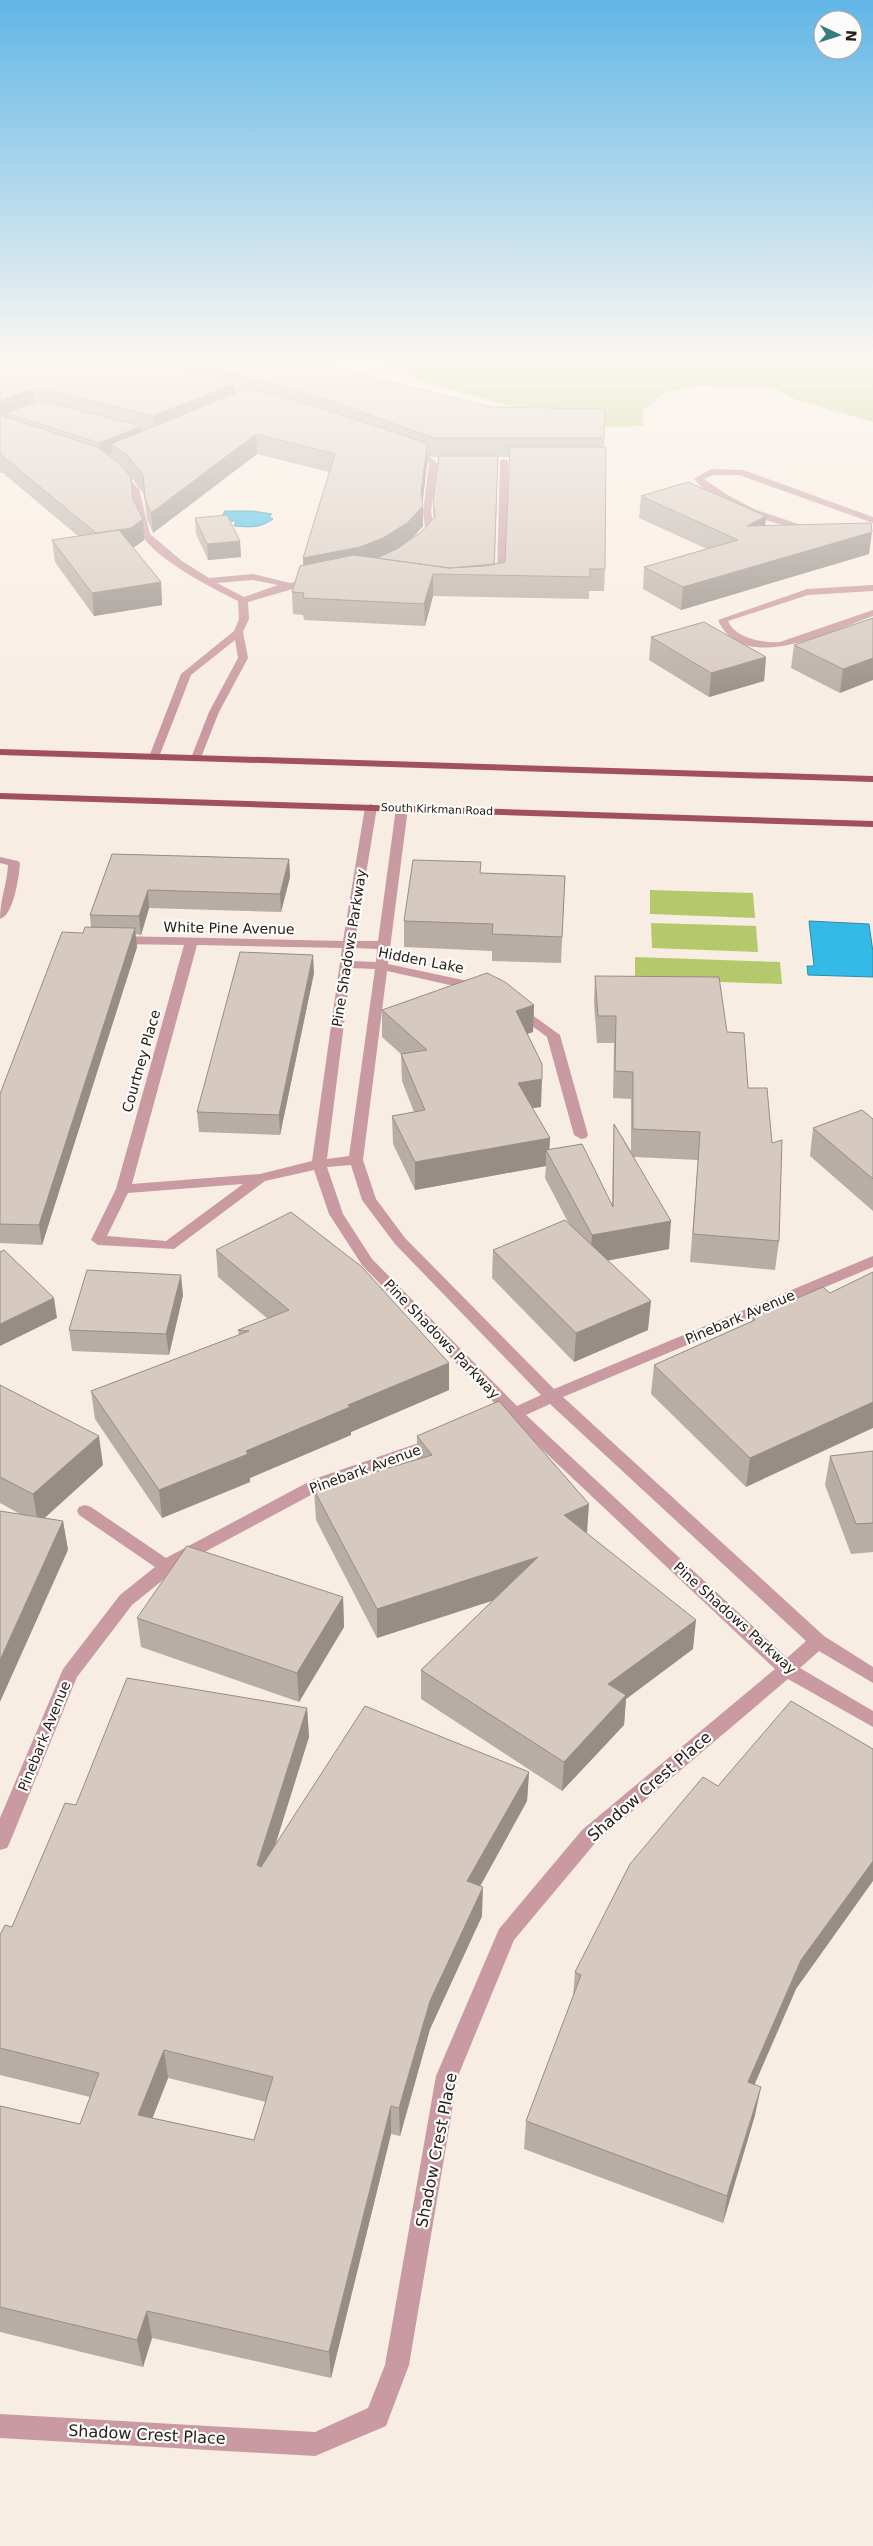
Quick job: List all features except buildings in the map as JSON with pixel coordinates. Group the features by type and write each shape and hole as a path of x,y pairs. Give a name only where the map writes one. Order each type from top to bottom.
{"main road":[{"path":"0,752 873,779"},
{"name":"South Kirkman Road","path":"0,796 873,824"}],"street":[{"path":"124,478 139,496 141,519 146,534 177,564 243,600 289,585 328,578"},
{"path":"411,548 430,527 427,512 431,478"},
{"path":"489,582 501,580 502,574 504,478"},
{"path":"700,478 698,479 715,493 786,524 820,531"},
{"path":"756,478 873,520"},
{"path":"206,581 253,577 289,585"},
{"path":"873,588 807,592 723,620 727,629 743,639 763,646 781,646 873,613"},
{"path":"154,757 186,674 238,632 244,619 243,600"},
{"path":"196,758 214,712 243,658 238,632"},
{"name":"Pine Shadows Parkway","path":"370,807 346,964 319,1164 336,1214 367,1262 516,1415 787,1670 873,1720"},
{"path":"402,808 356,1160 369,1200 400,1241 552,1396 818,1641 873,1676"},
{"path":"0,860 14,863 13,884 0,914"},
{"name":"White Pine Avenue","path":"103,940 384,945"},
{"name":"Courtney Place","path":"191,943 123,1188 98,1240 169,1246 260,1178"},
{"name":"Hidden Lake","path":"346,964 381,966 475,986 491,994"},
{"path":"508,1003 553,1034 581,1135"},
{"path":"123,1188 260,1178 319,1164 356,1160"},
{"name":"Pinebark Avenue","path":"488,1425 516,1415 552,1396 873,1261"},
{"name":"Pinebark Avenue","path":"0,1842 69,1674 126,1600 178,1558 320,1483 450,1438"},
{"path":"85,1511 167,1566"},
{"name":"Shadow Crest Place","path":"0,2426 315,2444 377,2417 397,2365 447,2076 506,1935 589,1836 787,1670 818,1641"}],"green space":[{"path":"650,890 753,893 755,918 650,914"},
{"path":"651,923 756,926 758,952 652,948"},
{"path":"635,957 780,962 782,984 635,979"}],"water":[{"path":"225,511 253,511 272,514 269,517 273,519 259,526 234,526 236,521 231,521 231,519 227,518 228,516 222,516"},
{"path":"809,921 869,924 873,952 873,977 808,975 807,966 814,966"}]}
